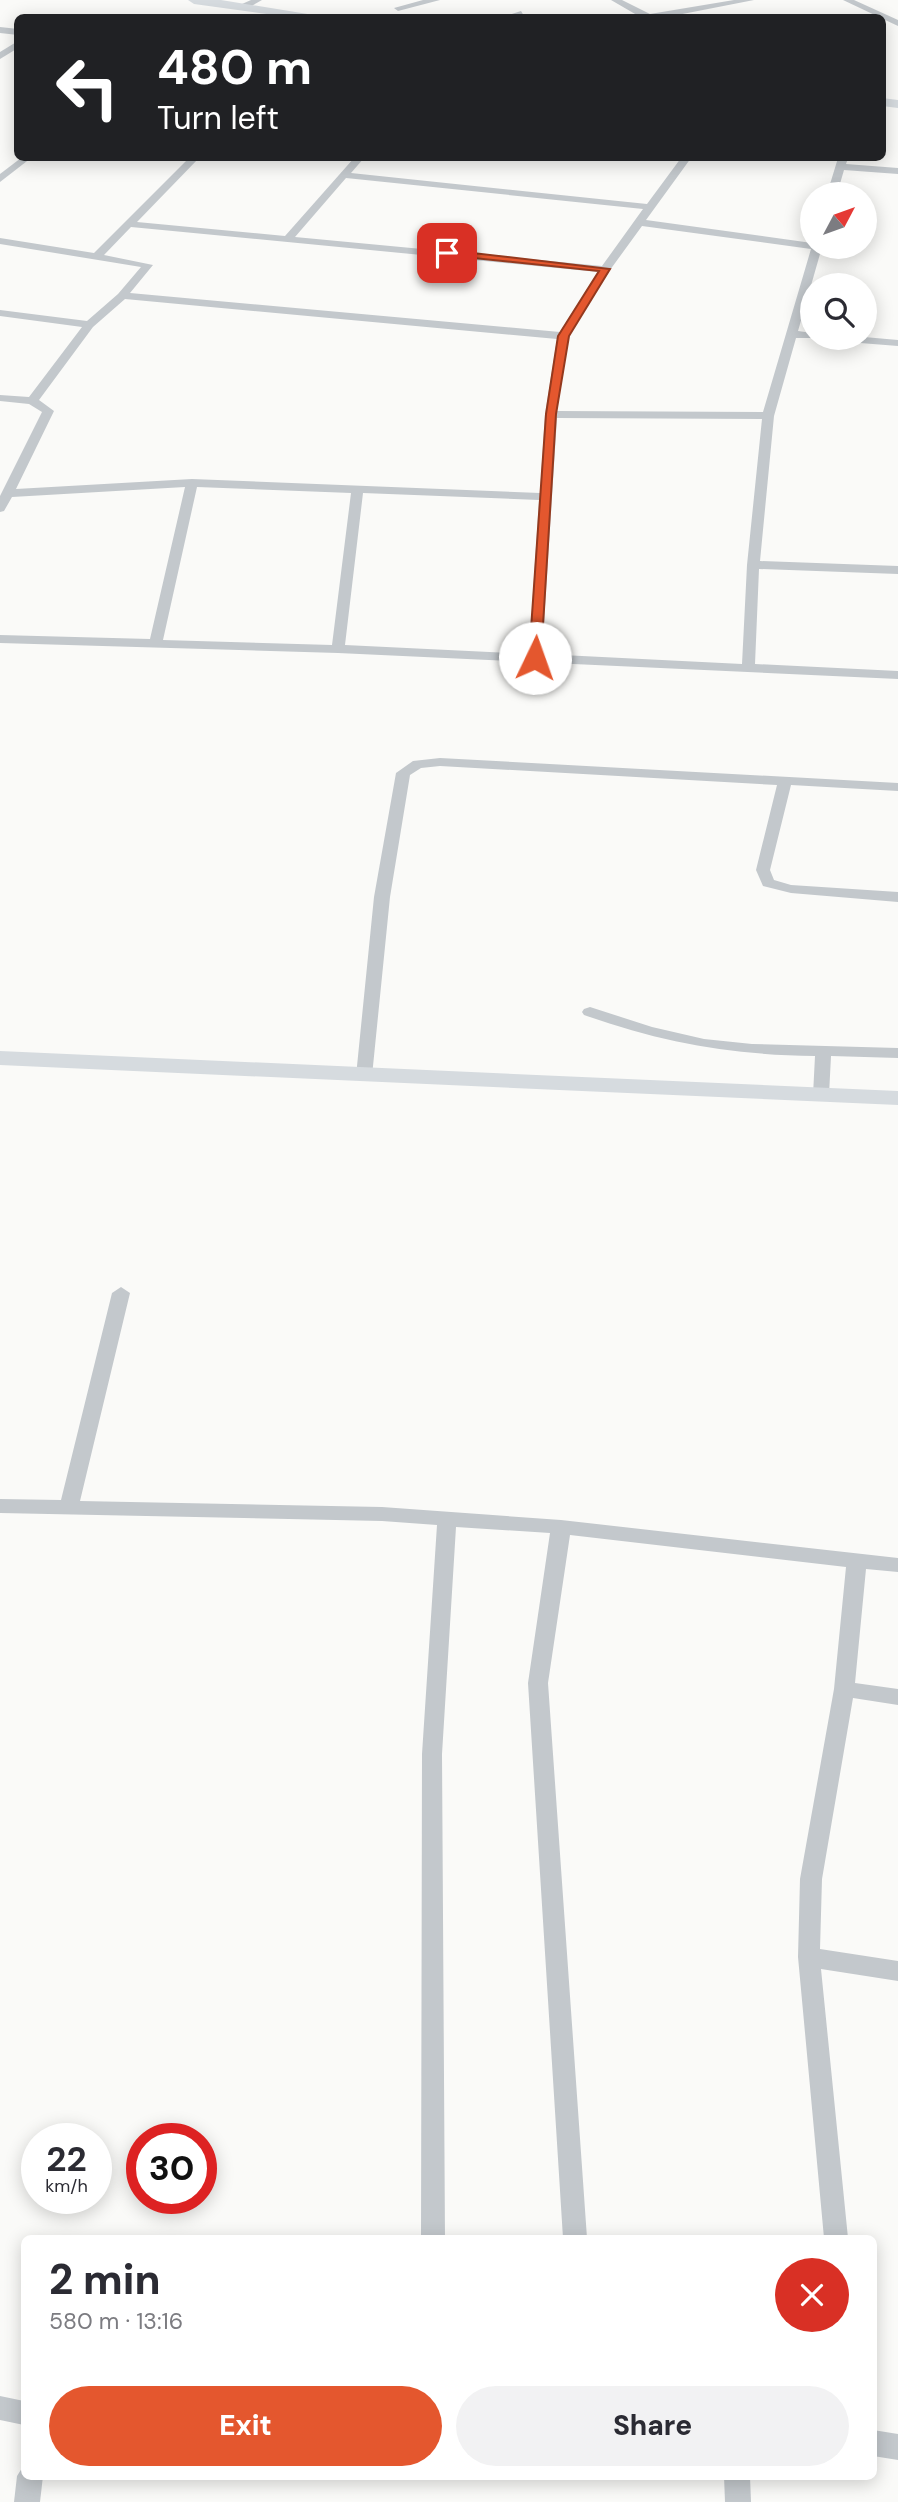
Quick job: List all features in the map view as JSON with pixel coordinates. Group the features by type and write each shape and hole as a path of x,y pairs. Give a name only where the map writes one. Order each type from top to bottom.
{"street":[{"path":"194,0 251,3 306,14"},
{"path":"399,4 436,0"},
{"path":"615,0 644,14"},
{"path":"664,14 727,1 750,0"},
{"path":"848,0 878,14"},
{"path":"1,178 22,161"},
{"path":"97,256 191,161"},
{"path":"289,237 356,161"},
{"path":"535,658 551,414 564,336 605,269 683,161"},
{"path":"835,182 841,162 898,171"},
{"path":"342,175 650,207"},
{"path":"639,222 800,245"},
{"path":"128,224 289,237 605,269"},
{"path":"0,241 148,265 122,296 89,325 32,401"},
{"path":"748,668 753,565 768,416 812,259"},
{"path":"122,296 564,336"},
{"path":"0,313 89,325"},
{"path":"792,334 800,335"},
{"path":"877,341 898,343"},
{"path":"0,398 32,401 48,411 0,508"},
{"path":"551,414 768,416"},
{"path":"9,494 192,483 544,497"},
{"path":"156,642 192,483"},
{"path":"338,649 357,490"},
{"path":"753,565 898,570"},
{"path":"1,640 156,642 338,649 898,675"},
{"path":"363,1076 382,897 404,773 409,767 440,762 898,787"},
{"path":"785,781 763,870 768,883 791,889 898,897"},
{"path":"590,1012 703,1044 789,1051 823,1049 898,1053"},
{"path":"821,1095 823,1049"},
{"path":"0,1058 898,1098"},
{"path":"69,1508 121,1293"},
{"path":"0,1506 383,1514 561,1527 898,1565"},
{"path":"433,2235 432,1754 447,1519"},
{"path":"561,1527 538,1683 575,2235"},
{"path":"836,2235 809,1957 811,1879 844,1689 857,1560"},
{"path":"844,1689 898,1697"},
{"path":"809,1957 898,1971"},
{"path":"0,2408 21,2412"},
{"path":"877,2444 898,2447"},
{"path":"27,2502 30,2480"},
{"path":"737,2480 738,2502"}],"route":[{"path":"447,253 605,269 564,336 551,414 535,658"}]}
